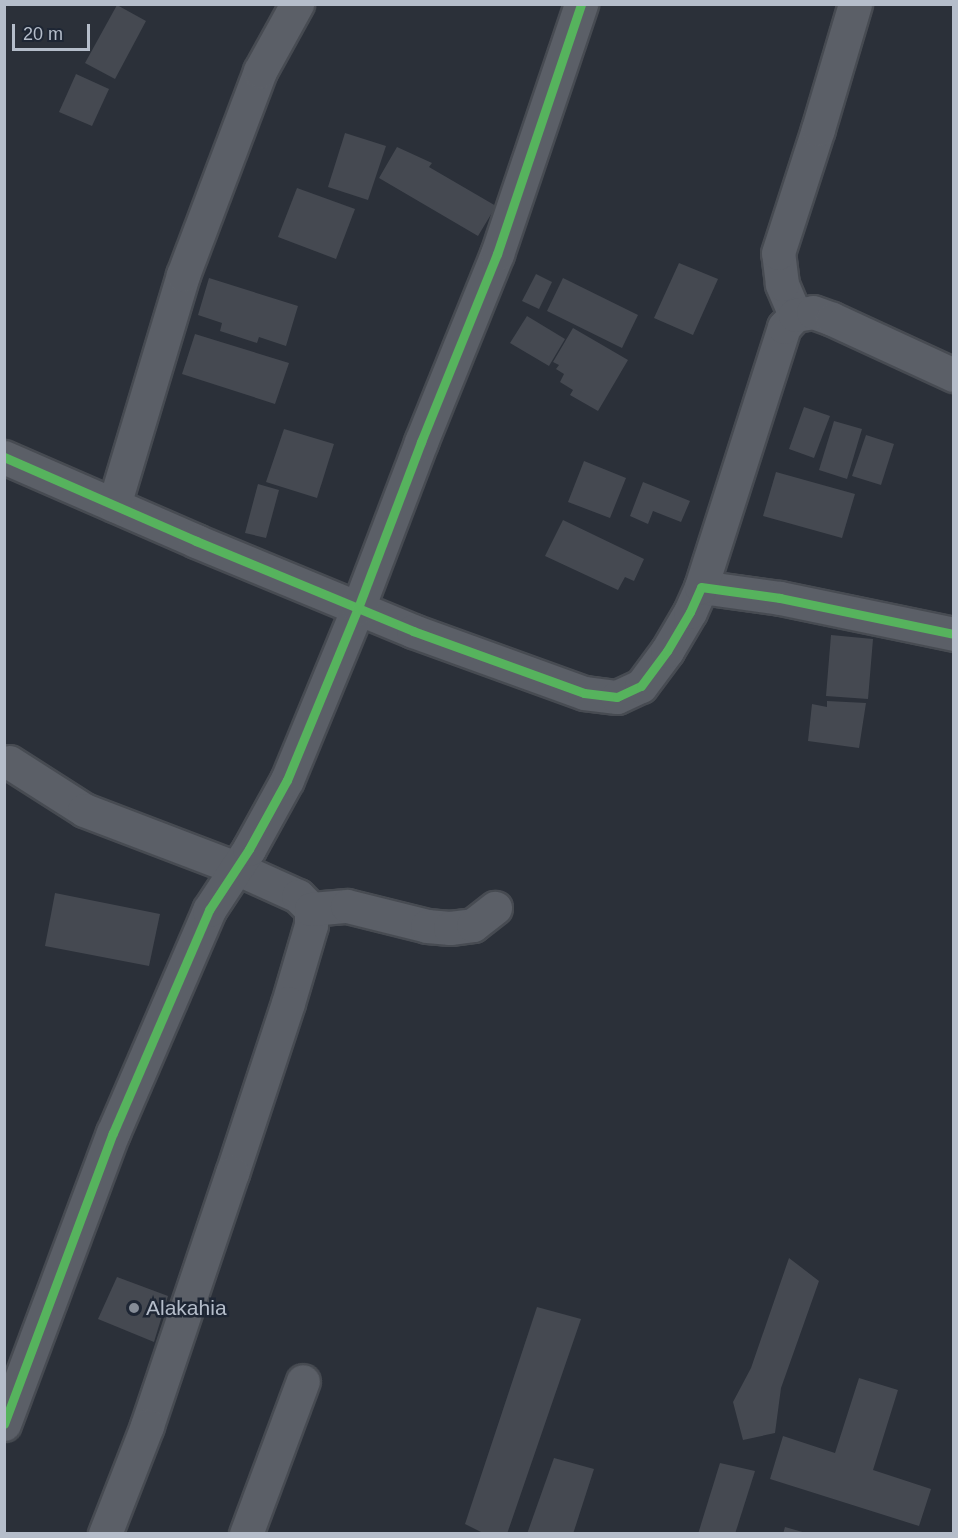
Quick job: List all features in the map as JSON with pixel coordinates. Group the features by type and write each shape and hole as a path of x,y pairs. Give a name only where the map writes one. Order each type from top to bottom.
{"street":[{"path":"114,505 183,275 260,71 297,4"},
{"path":"4,1424 113,1133 209,910 287,780 358,608 421,441 497,254 580,4"},
{"path":"795,315 782,284 777,253 818,129 855,4"},
{"path":"4,457 358,608 584,693 617,697 641,686 667,651 690,612 701,587 784,327 795,315 813,312 954,375"},
{"path":"701,587 780,598 954,634"},
{"path":"9,762 84,810 236,867 298,896 311,909 311,925 285,1014 147,1426 105,1533"},
{"path":"311,909 347,906 450,928 473,925 495,908"},
{"path":"246,1533 303,1380"}],"building":[{"path":"117,5 146,21 115,79 85,63"},
{"path":"76,74 109,89 92,126 59,112"},
{"path":"345,133 386,146 368,200 328,187"},
{"path":"397,147 432,163 429,167 496,206 478,236 379,178"},
{"path":"297,188 355,209 336,259 278,237"},
{"path":"679,263 718,279 693,335 654,318"},
{"path":"536,274 552,282 539,309 522,301"},
{"path":"209,278 298,306 286,346 259,337 257,343 220,331 222,323 198,315"},
{"path":"563,278 638,315 622,348 547,311"},
{"path":"527,316 565,339 549,366 510,343"},
{"path":"573,328 628,360 598,411 570,395 573,390 560,382 564,374 556,369 559,365 553,362"},
{"path":"195,334 289,363 275,404 182,374"},
{"path":"804,407 830,416 814,458 789,449"},
{"path":"834,421 862,429 847,479 819,470"},
{"path":"284,429 334,444 317,498 266,482"},
{"path":"866,435 894,444 881,485 852,476"},
{"path":"584,461 626,478 610,518 568,502"},
{"path":"776,472 855,494 842,538 763,516"},
{"path":"643,482 690,501 681,522 653,511 648,524 630,516"},
{"path":"258,484 279,490 266,538 245,533"},
{"path":"563,520 644,559 634,581 625,577 618,590 545,556"},
{"path":"831,635 873,639 868,699 826,696"},
{"path":"827,701 866,703 859,748 808,741 812,704 827,707"},
{"path":"55,893 160,914 149,966 45,946"},
{"path":"789,1258 819,1281 781,1388 775,1433 743,1440 733,1402 751,1368"},
{"name":"Alakahia","path":"117,1277 168,1296 154,1342 98,1319"},
{"path":"537,1307 581,1319 507,1534 485,1534 465,1524"},
{"path":"859,1378 898,1390 873,1470 931,1489 919,1526 770,1479 783,1436 835,1453"},
{"path":"554,1458 594,1469 573,1534 527,1534"},
{"path":"720,1463 755,1471 735,1534 698,1534"},
{"path":"785,1527 806,1533 806,1534 783,1534"}],"cycle path":[{"path":"4,1424 113,1133 209,910 249,849 287,780 358,608 421,442 497,254 581,4"},
{"path":"4,457 196,541 413,631 584,693 617,697 641,686 667,651 690,612 701,587 780,598 954,634"}],"place":[{"name":"Alakahia","path":"134,1308"}]}
